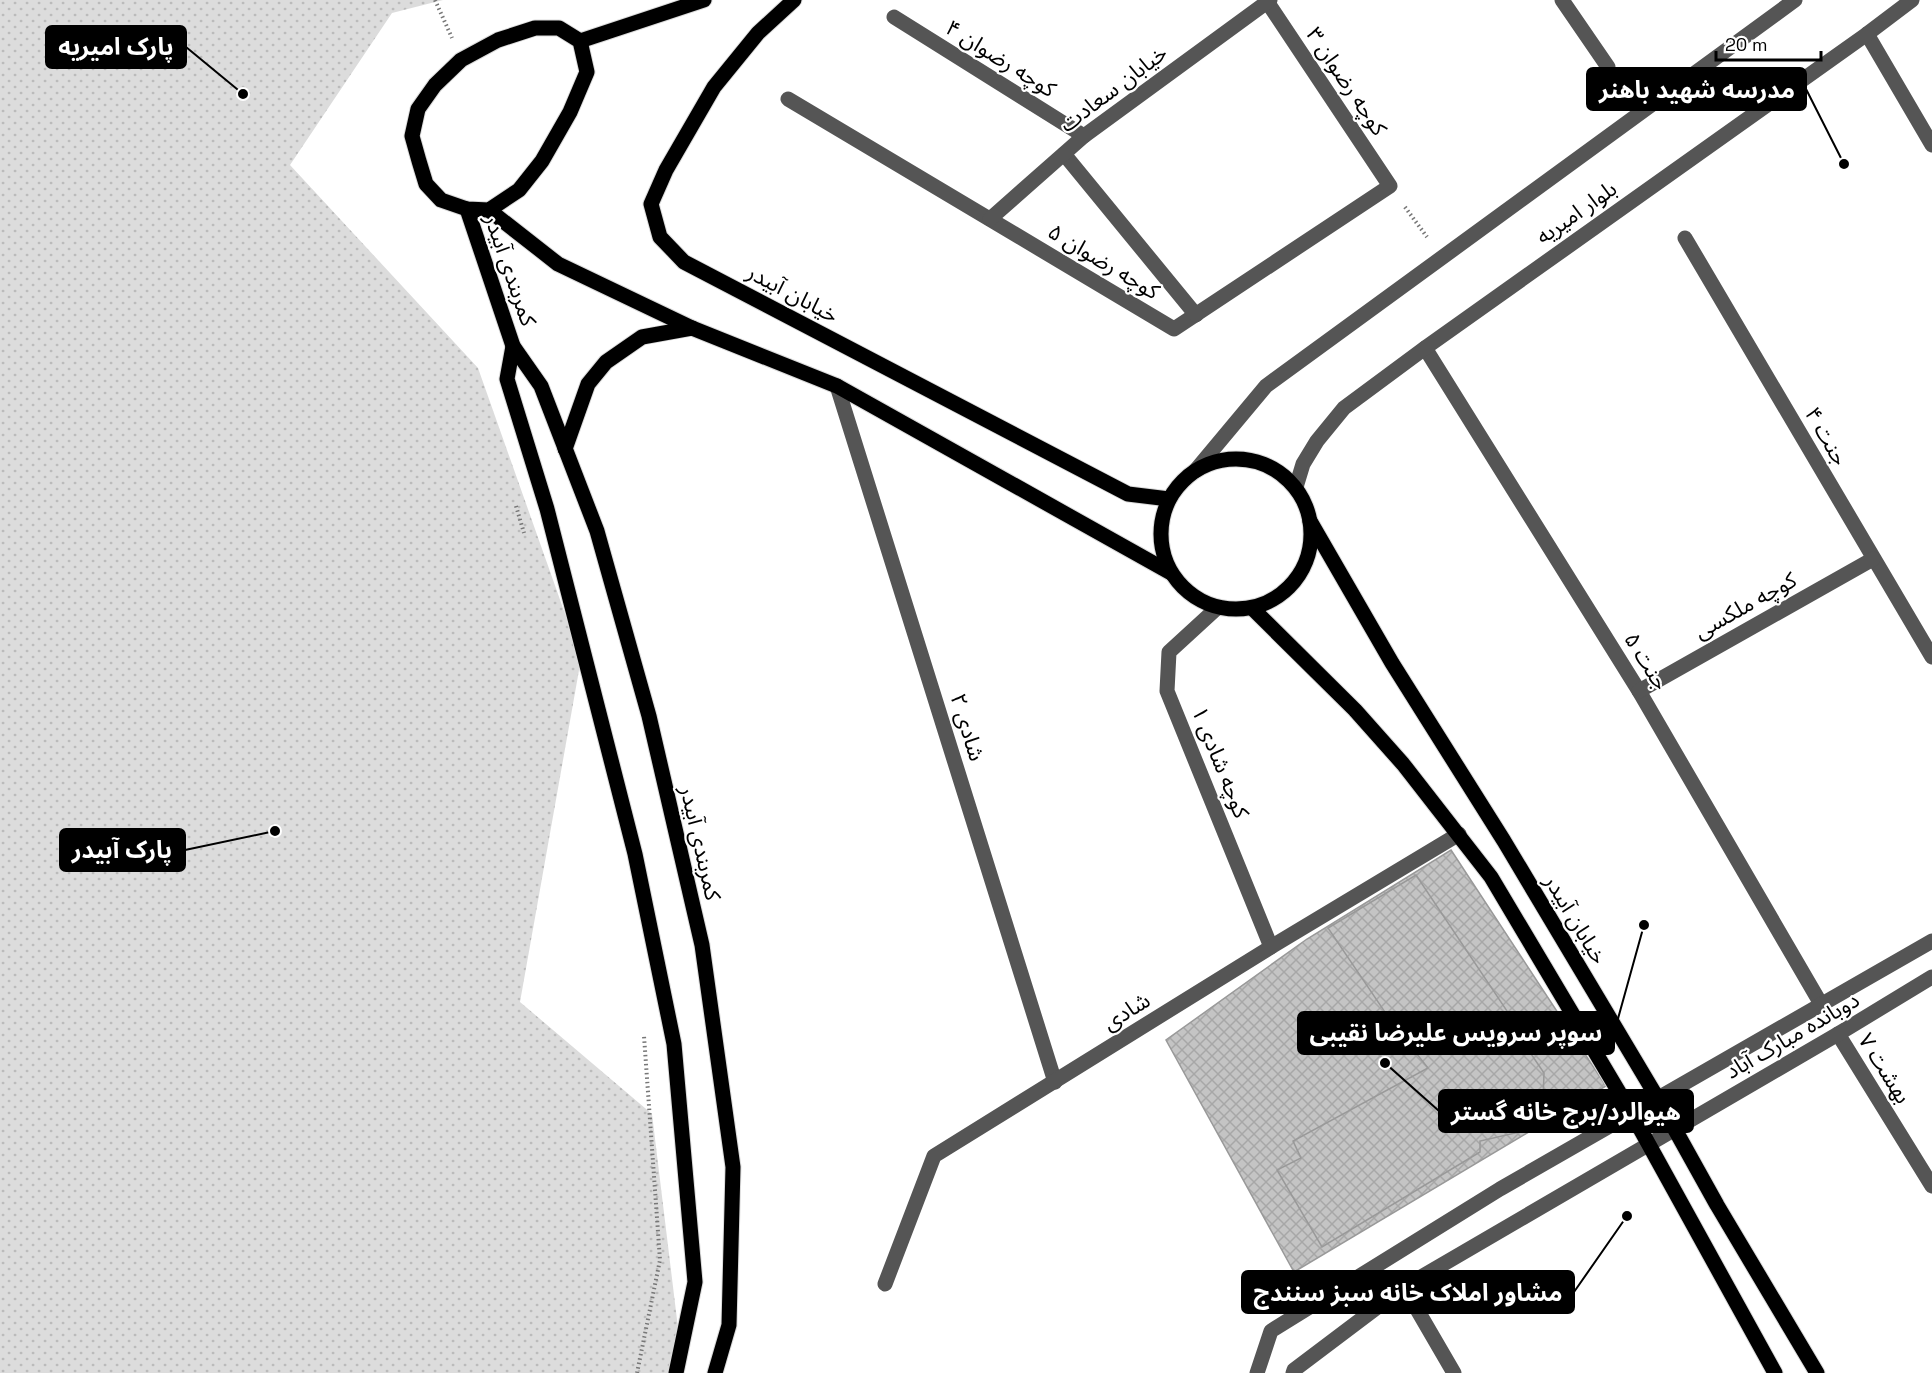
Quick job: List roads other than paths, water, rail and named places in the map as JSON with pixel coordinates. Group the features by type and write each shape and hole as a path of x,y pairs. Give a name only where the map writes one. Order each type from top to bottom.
{"main road":[{"path":"580,41 704,0"},
{"name":"خیابان آبیدر","path":"794,0 758,33 714,87 666,170 651,204 660,237 684,262 1128,494 1169,499"},
{"path":"489,210 519,190 542,161 570,112 587,72 580,41 559,28 535,28 498,40 462,60 435,85 418,109 412,136 426,184 441,200 467,209 489,210 558,264 692,328 837,386 1171,573"},
{"name":"کمربندی آبیدر","path":"467,209 513,346 541,386 597,531 649,716 702,945 733,1167 729,1325 715,1373"},
{"path":"565,449 588,384 606,362 642,337 692,328"},
{"name":"کمربندی آبیدر","path":"513,346 507,379 547,509 635,854 674,1044 695,1282 676,1373"},
{"path":"1237,459 1259,462 1279,472 1296,487 1311,521 1311,544 1305,567 1292,586 1274,600 1252,609 1217,608 1199,600 1183,588 1171,573 1162,549 1162,524 1169,499 1180,484 1195,471 1215,462 1237,459"},
{"name":"خیابان آبیدر","path":"1311,521 1392,663 1504,841 1658,1099 1817,1373"},
{"path":"1252,609 1355,710 1403,764 1491,877 1632,1114 1776,1373"}],"street":[{"path":"1562,0 1608,68"},
{"name":"بلوار امیریه","path":"1195,471 1266,386 1795,0"},
{"name":"بلوار امیریه","path":"1296,487 1304,464 1317,441 1344,408 1912,0"},
{"name":"خیابان سعادت","path":"990,219 1084,136 1268,1"},
{"name":"کوچه رضوان ۳","path":"1268,1 1390,186"},
{"name":"کوچه رضوان ۴","path":"894,17 1084,136"},
{"path":"1867,34 1932,145"},
{"name":"کوچه رضوان ۵","path":"788,99 1174,329 1390,186"},
{"path":"1064,154 1196,315"},
{"name":"جنت ۴","path":"1685,238 1932,657"},
{"name":"جنت ۵","path":"1425,348 1639,691 1821,1005"},
{"name":"شادی ۲","path":"837,386 1055,1082"},
{"name":"کوچه ملکسی","path":"1639,691 1873,559"},
{"name":"کوچه شادی ۱","path":"1217,608 1169,652 1167,691 1271,947"},
{"name":"شادی","path":"885,1284 934,1156 1271,947 1459,834"},
{"path":"1257,1373 1271,1330 1500,1189 1932,941"},
{"name":"دوبانده مبارک آباد","path":"1293,1373 1404,1287 1932,977"},
{"name":"بهشت ۷","path":"1838,1034 1932,1186"},
{"path":"1404,1287 1454,1373"}],"place":[{"name":"پارک امیریه","path":"243,94"},
{"name":"مدرسه شهید باهنر","path":"1844,164"},
{"name":"پارک آبیدر","path":"275,831"},
{"name":"سوپر سرویس علیرضا نقیبی","path":"1644,925"},
{"name":"هیوالرد/برج خانه گستر","path":"1385,1063"},
{"name":"مشاور املاک خانه سبز سنندج","path":"1627,1216"}]}
